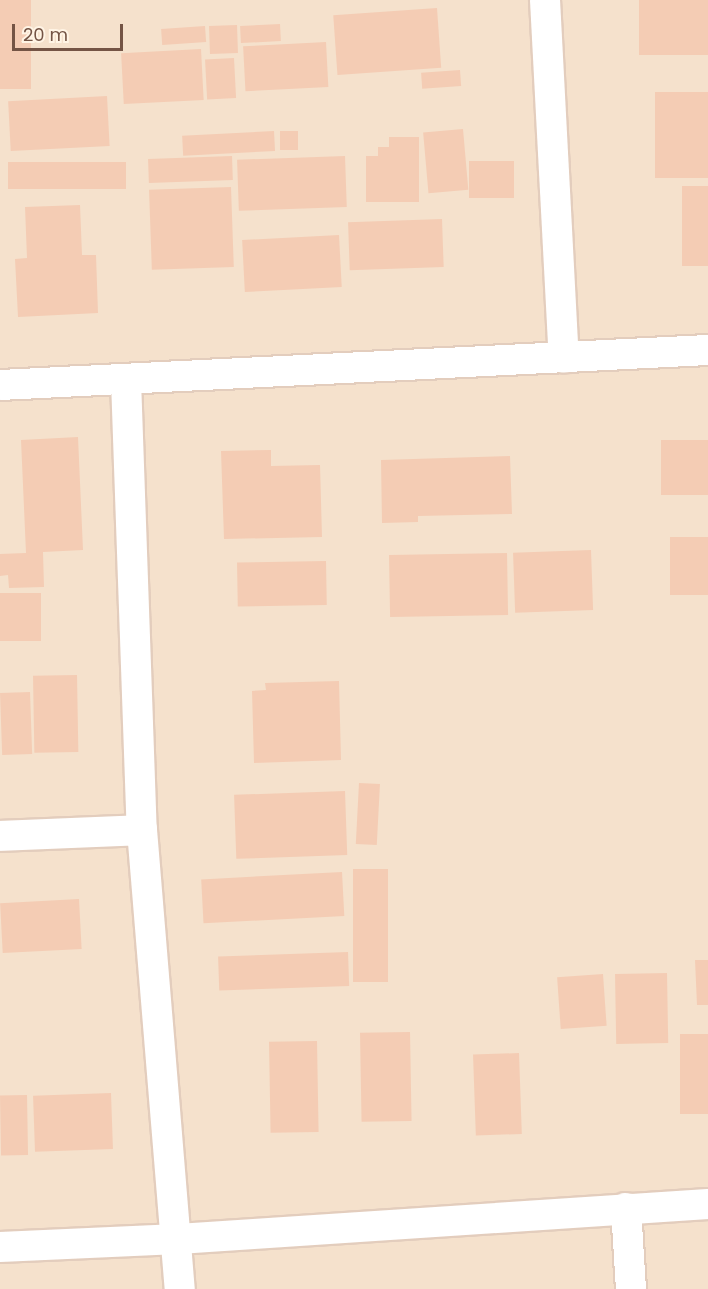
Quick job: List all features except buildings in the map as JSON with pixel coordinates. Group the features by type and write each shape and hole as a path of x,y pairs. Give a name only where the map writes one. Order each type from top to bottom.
{"street":[{"path":"545,0 564,357"},
{"path":"0,385 708,350"},
{"path":"126,380 141,830 178,1239 180,1289"},
{"path":"0,836 141,830"},
{"path":"0,1247 178,1239 708,1204"},
{"path":"626,1208 631,1289"}],"shaded area":[{"path":"0,0 708,0 708,1289 0,1289"}]}
